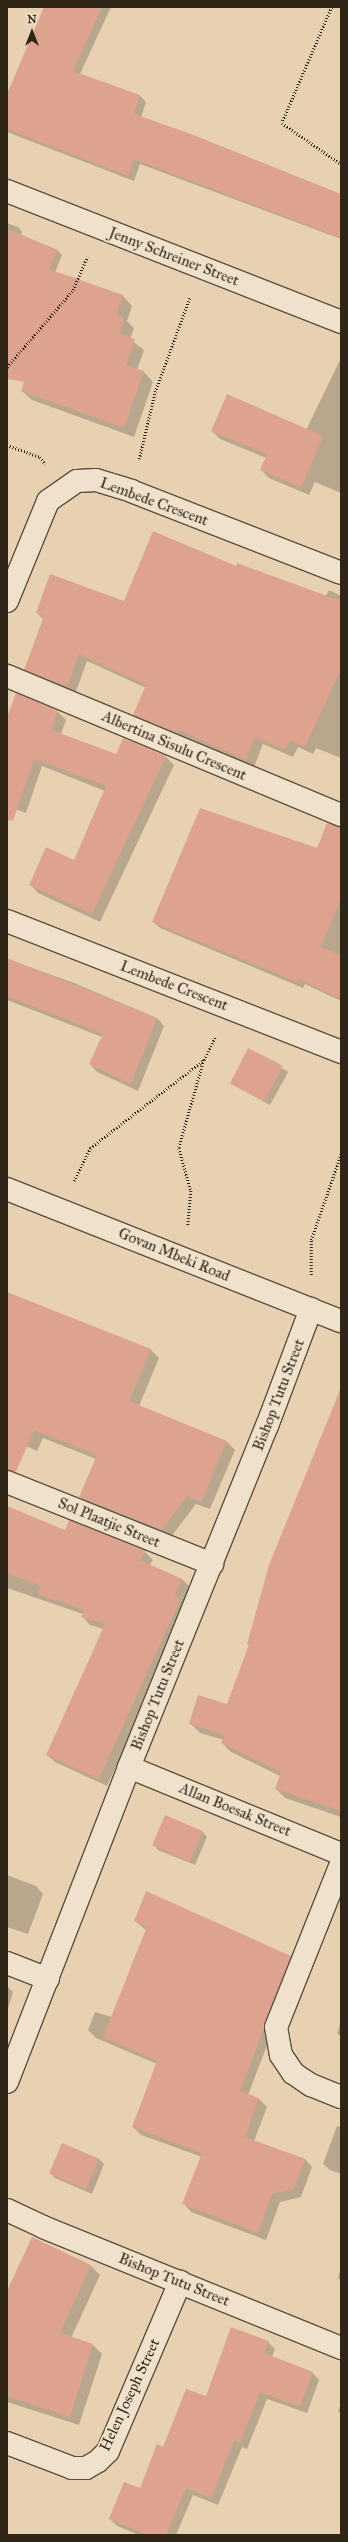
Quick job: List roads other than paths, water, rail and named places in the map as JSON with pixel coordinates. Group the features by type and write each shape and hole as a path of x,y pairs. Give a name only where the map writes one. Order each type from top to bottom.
{"street":[{"name":"Jenny Schreiner Street","path":"7,191 98,228 341,322"},
{"name":"Lembede Crescent","path":"7,601 48,501 64,488 76,481 96,480 131,491 341,573"},
{"name":"Albertina Sisulu Crescent","path":"7,676 341,815"},
{"name":"Lembede Crescent","path":"7,921 341,1052"},
{"name":"Govan Mbeki Road","path":"7,1189 341,1321"},
{"name":"Bishop Tutu Street","path":"7,2082 129,1767 212,1564 311,1309"},
{"name":"Sol Plaatjie Street","path":"7,1482 212,1564"},
{"name":"Allan Boesak Street","path":"129,1767 341,1854"},
{"path":"341,1864 276,2027 281,2055 293,2073 311,2085 341,2097"},
{"path":"7,1963 48,1979"},
{"name":"Bishop Tutu Street","path":"7,2210 43,2227 341,2348"},
{"name":"Helen Joseph Street","path":"7,2442 72,2468 86,2468 98,2461 108,2451 180,2282"}]}
